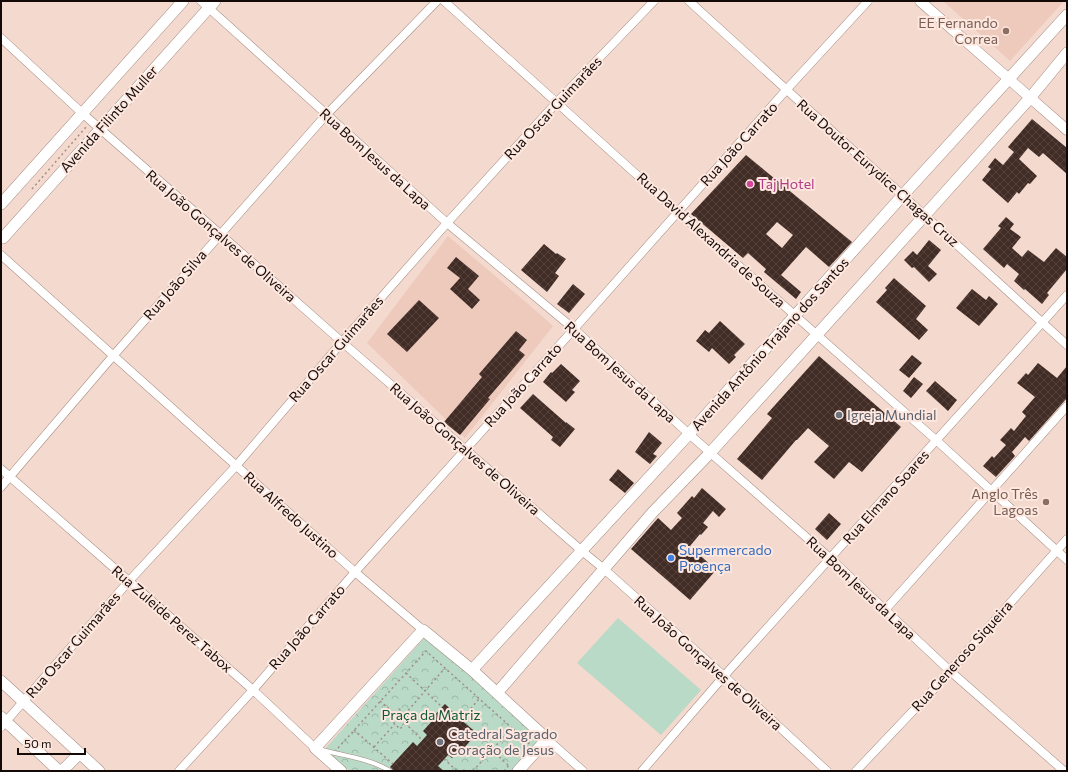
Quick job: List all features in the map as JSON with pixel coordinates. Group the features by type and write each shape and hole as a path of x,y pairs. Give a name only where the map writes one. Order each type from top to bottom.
{"main road":[{"name":"Avenida Filinto Muller","path":"1,204 183,1"},
{"name":"Avenida Filinto Muller","path":"2,239 100,130 208,3"},
{"name":"Avenida Antônio Trajano dos Santos","path":"472,670 689,434 1067,15"},
{"name":"Avenida Antônio Trajano dos Santos","path":"497,693 653,512 710,453 926,215 1030,98 1067,53"},
{"name":"Rua Alfredo Justino","path":"424,630 472,670 547,739"},
{"path":"316,748 424,630"},
{"path":"1,681 99,771"},
{"path":"3,722 61,771 79,754"},
{"path":"518,771 547,739"},
{"name":"Rua Zuleide Perez Tabox","path":"316,748 341,771"}],"street":[{"name":"Rua João Silva","path":"1,487 113,356 326,114 437,1"},
{"name":"Rua David Alexandria de Souza","path":"444,1 678,212 936,440 1067,560"},
{"name":"Rua Oscar Guimarães","path":"3,722 24,702 130,581 236,466 342,342 447,223 557,102 654,1"},
{"name":"Rua Doutor Eurydice Chagas Cruz","path":"689,1 926,215 1067,345"},
{"name":"Rua João Carrato","path":"179,771 253,690 355,572 868,1"},
{"path":"920,1 1067,130"},
{"name":"Rua Bom Jesus da Lapa","path":"208,3 326,114 447,223 574,329 710,453 831,559 950,671 1064,771"},
{"path":"1,38 82,113"},
{"name":"Rua João Gonçalves de Oliveira","path":"82,113 342,342 604,569 724,676 827,771"},
{"name":"Rua Alfredo Justino","path":"1,255 355,572 424,630"},
{"name":"Rua Elmano Soares","path":"642,771 724,676 831,559 1067,295"},
{"path":"885,610 992,492 1067,406"},
{"name":"Rua Zuleide Perez Tabox","path":"1,469 130,581 316,748"},
{"name":"Rua Generoso Siqueira","path":"856,771 950,671 1067,539"},
{"name":"Rua Alfredo Justino","path":"547,739 583,771"}],"lane":[{"path":"316,748 363,760 390,771"}],"path":[{"path":"336,750 426,651 529,743 524,748"},
{"path":"405,714 445,668"},
{"path":"406,673 442,706"},
{"path":"461,720 479,699"},
{"path":"380,701 395,714"},
{"path":"399,709 405,714 409,718 400,729 390,719 399,709"},
{"path":"405,723 422,740"},
{"path":"374,747 395,724"},
{"path":"473,771 512,728"},
{"path":"354,730 393,764"},
{"path":"492,750 509,765 504,771"},
{"path":"444,759 457,771"},
{"path":"463,771 465,769 467,771"}],"shaded area":[{"name":"EE Fernando Correa","path":"943,1 1064,1 1010,61"},
{"path":"448,236 553,326 465,438 367,343"}],"green space":[{"path":"618,618 701,690 661,735 577,663"},
{"name":"Praça da Matriz","path":"426,636 544,742 515,771 350,771 323,751"}],"building":[{"path":"1032,119 1067,148 1067,174 1043,153 1039,157 1028,148 1019,159 1037,176 1030,184 1028,183 1019,194 1017,192 1008,203 982,180 991,169 988,167 995,158 1003,165 1014,152 1008,147"},
{"name":"Taj Hotel","path":"746,155 852,242 829,267 806,247 781,275 801,292 796,299 764,272 766,269 748,253 743,258 691,214","holes":["777,222 793,235 782,248 766,234"]},
{"path":"1006,217 1014,224 1010,229 1021,237 1012,248 1022,257 1028,250 1044,262 1056,248 1067,257 1067,269 1047,293 1049,295 1042,304 1014,281 1019,274 1007,264 1004,268 983,249 1001,228 998,226"},
{"path":"929,240 941,250 928,266 937,274 929,282 914,267 912,268 904,260 913,251 917,255"},
{"path":"544,244 556,254 557,253 566,259 555,273 559,276 547,292 521,270"},
{"path":"456,257 479,276 468,289 480,300 472,309 450,289 460,278 447,268"},
{"path":"894,278 926,306 916,319 928,330 919,340 876,302 887,290 885,288"},
{"path":"573,284 585,294 569,313 557,304"},
{"path":"972,289 986,300 989,296 998,304 979,326 956,308"},
{"path":"419,300 439,318 407,352 387,334"},
{"path":"720,321 745,344 734,355 736,357 729,364 712,348 709,352 696,341 705,330 709,333"},
{"path":"516,331 527,340 519,350 525,355 488,398 490,399 460,435 444,422 482,377 479,374"},
{"path":"912,355 922,363 909,378 899,370"},
{"name":"Igreja Mundial","path":"819,356 901,427 862,472 849,462 834,479 814,462 829,446 808,428 762,480 737,459 772,418 767,414"},
{"path":"1038,363 1057,378 1067,366 1067,398 1029,441 1025,437 1012,452 1015,456 996,477 983,466 992,456 994,458 1006,445 1000,440 1011,428 1014,431 1026,416 1022,412 1035,397 1017,383 1026,373 1028,375"},
{"path":"561,364 580,381 572,390 575,392 566,402 543,382 551,372 552,373"},
{"path":"914,377 923,384 911,398 903,391"},
{"path":"935,381 957,400 948,411 926,391"},
{"path":"533,394 575,429 560,447 551,440 553,437 520,408"},
{"path":"649,432 662,443 653,454 657,456 650,464 635,452"},
{"path":"618,469 634,483 625,493 609,480"},
{"name":"Supermercado Proença","path":"702,488 726,509 719,517 713,511 703,523 708,527 690,546 716,570 690,600 631,549 658,518 671,530 682,518 677,513 692,496 694,498"},
{"path":"829,513 841,524 827,540 815,529"},
{"name":"Catedral Sagrado Coração de Jesus","path":"445,704 477,733 464,748 462,747 452,758 448,755 438,766 444,771 394,771 390,767 413,742 417,746 427,735 423,731 433,720 432,718"}],"place":[{"name":"EE Fernando Correa","path":"1006,31"},
{"name":"Taj Hotel","path":"750,184"},
{"name":"Igreja Mundial","path":"839,415"},
{"name":"Anglo Três Lagoas","path":"1046,502"},
{"name":"Supermercado Proença","path":"671,558"},
{"name":"Catedral Sagrado Coração de Jesus","path":"440,742"}]}
